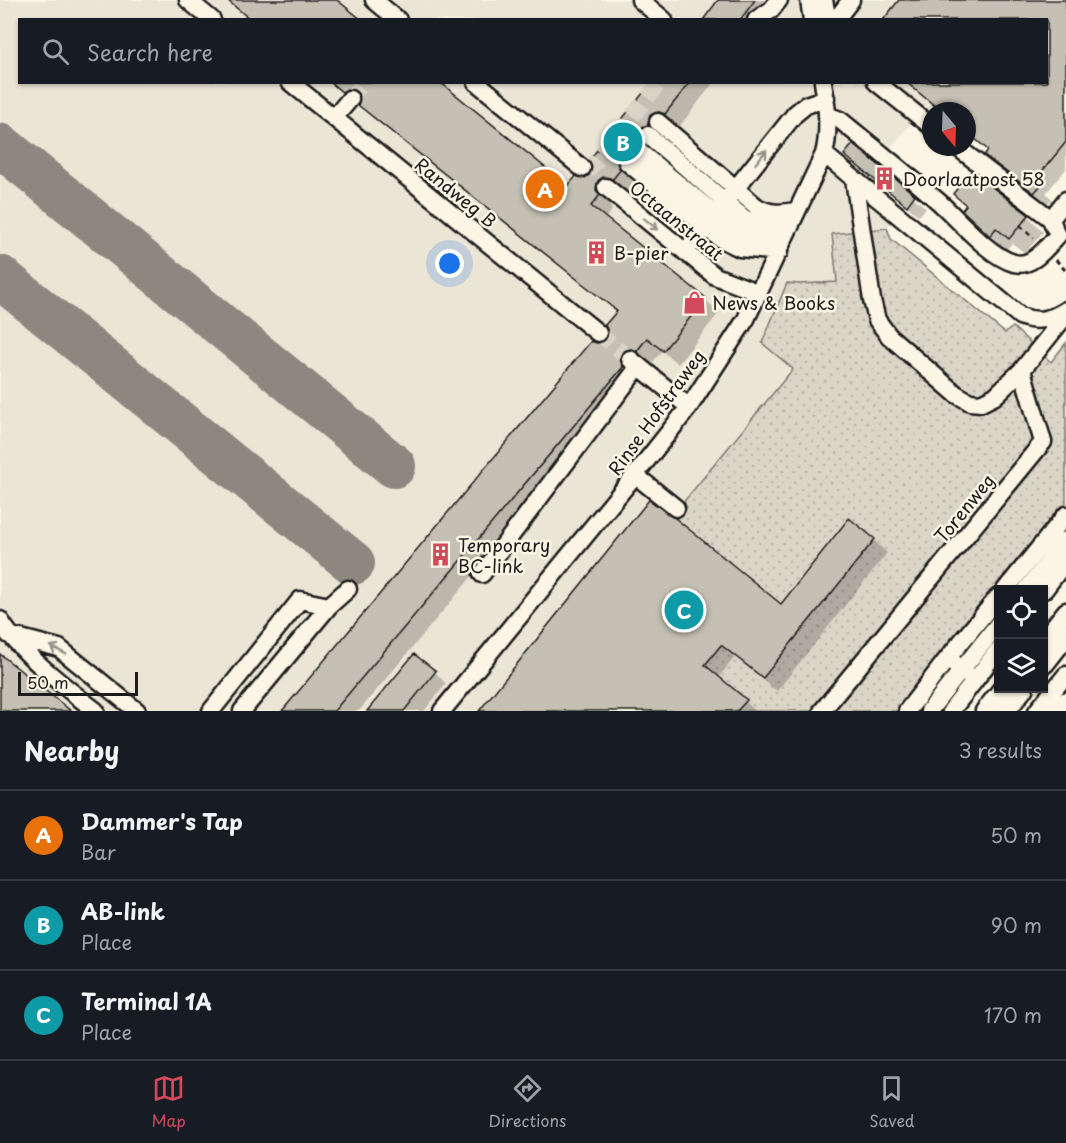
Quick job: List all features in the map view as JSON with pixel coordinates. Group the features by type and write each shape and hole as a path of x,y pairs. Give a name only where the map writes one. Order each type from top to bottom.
{"main road":[{"path":"1048,657 1066,634"},
{"path":"1004,711 1018,693"},
{"path":"1058,711 1066,703"},
{"path":"1063,711 1066,703"}],"street":[{"path":"188,0 210,18"},
{"path":"374,0 396,18"},
{"path":"640,0 662,18"},
{"path":"759,18 771,10 779,0"},
{"path":"809,0 812,18"},
{"path":"824,0 840,11"},
{"name":"Randweg B","path":"292,84 598,333"},
{"path":"478,84 582,168"},
{"path":"878,84 922,119"},
{"path":"685,252 795,114 822,88"},
{"name":"Rinse Hofstraweg","path":"442,711 689,407 746,319 824,154 827,142 827,115 822,88"},
{"path":"334,118 350,99"},
{"path":"827,115 840,120 941,203 962,226 1001,257 1015,264 1029,262 1061,235 1066,200"},
{"path":"632,156 720,208 776,214 788,231 740,248 719,238 720,208 658,122"},
{"path":"648,135 720,208"},
{"path":"824,154 1020,316 1029,320 1042,320 1066,310"},
{"path":"968,156 1061,235"},
{"path":"854,179 872,300 878,320 889,336 956,394 970,402 981,402 995,396 1022,370 1066,315"},
{"name":"Octaanstraat","path":"606,188 715,276 759,293"},
{"path":"482,574 634,362 689,407"},
{"name":"Torenweg","path":"822,711 1043,442 1022,370"},
{"path":"635,475 676,508"},
{"path":"1009,585 1066,515"},
{"path":"1030,585 1066,540"},
{"path":"1048,586 1066,561"},
{"path":"223,697 241,711 329,606 348,589"},
{"path":"211,711 300,600 329,606"},
{"path":"907,711 994,603"},
{"path":"1048,633 1066,611"},
{"path":"0,620 5,641 96,711"},
{"path":"928,711 994,630"},
{"path":"5,641 59,648 137,711"},
{"path":"1048,665 1066,643"},
{"path":"262,647 282,663"},
{"path":"951,711 994,656"},
{"path":"948,658 975,680"},
{"path":"1037,711 1066,675"},
{"path":"984,711 998,693"},
{"path":"1011,711 1025,693"}],"shaded area":[{"path":"0,0 900,0 886,18 18,18 18,84 908,84 929,102 922,102 922,110 878,163 854,143 844,154 907,206 887,228 841,232 837,282 787,283 762,343 794,369 672,516 667,711 0,711"},
{"path":"887,228 891,239 1005,333 1013,327 1051,362 1066,343 1066,566 1048,586 994,585 994,654 948,711 667,711 672,516 793,369 762,343 787,283 837,282 832,234"}],"building":[{"path":"227,0 337,0 360,18 249,18"},
{"path":"718,0 755,0 742,18 704,18"},
{"path":"899,0 1066,0 1066,142 1035,180 1041,185 1034,193 984,155 988,150 976,140 976,102 930,102 908,84 1048,84 1048,18 885,18"},
{"path":"332,84 442,84 568,186 576,176 585,178 590,174 592,165 589,160 650,84 688,84 665,114 659,112 650,115 648,125 640,129 638,139 632,139 628,143 626,152 619,155 617,160 620,170 613,179 603,177 598,181 596,190 600,195 591,206 706,298 663,351 647,338 637,351 631,349 622,352 620,358 623,367 334,711 282,711 591,341 597,343 606,340 608,334 605,325 617,311 358,105 360,96 356,91 347,89 342,92"},
{"name":"Doorlaatpost 58","path":"853,144 915,195 907,206 844,155"},
{"path":"971,171 1029,215 1009,239 996,228 990,236 962,210 966,205 953,194"},
{"path":"649,500 675,518 781,604 849,518 875,539 763,678 721,645 705,665 747,700 737,711 479,711"},
{"path":"0,654 56,699 71,711 0,711"},
{"path":"414,654 436,671 404,711 367,711"}],"taxiway":[{"path":"0,145 394,466"},
{"path":"0,277 353,563"}],"tunnel":[{"path":"350,99 362,84"},
{"path":"587,172 658,84"},
{"path":"598,333 630,359"}],"place":[{"name":"AB-link","path":"623,142"},
{"name":"Doorlaatpost 58","path":"885,178"},
{"name":"Dammer's Tap","path":"545,189"},
{"name":"B-pier","path":"596,252"},
{"name":"News & Books","path":"694,302"},
{"name":"Temporary BC-link","path":"440,554"},
{"name":"Terminal 1A","path":"684,610"}]}
